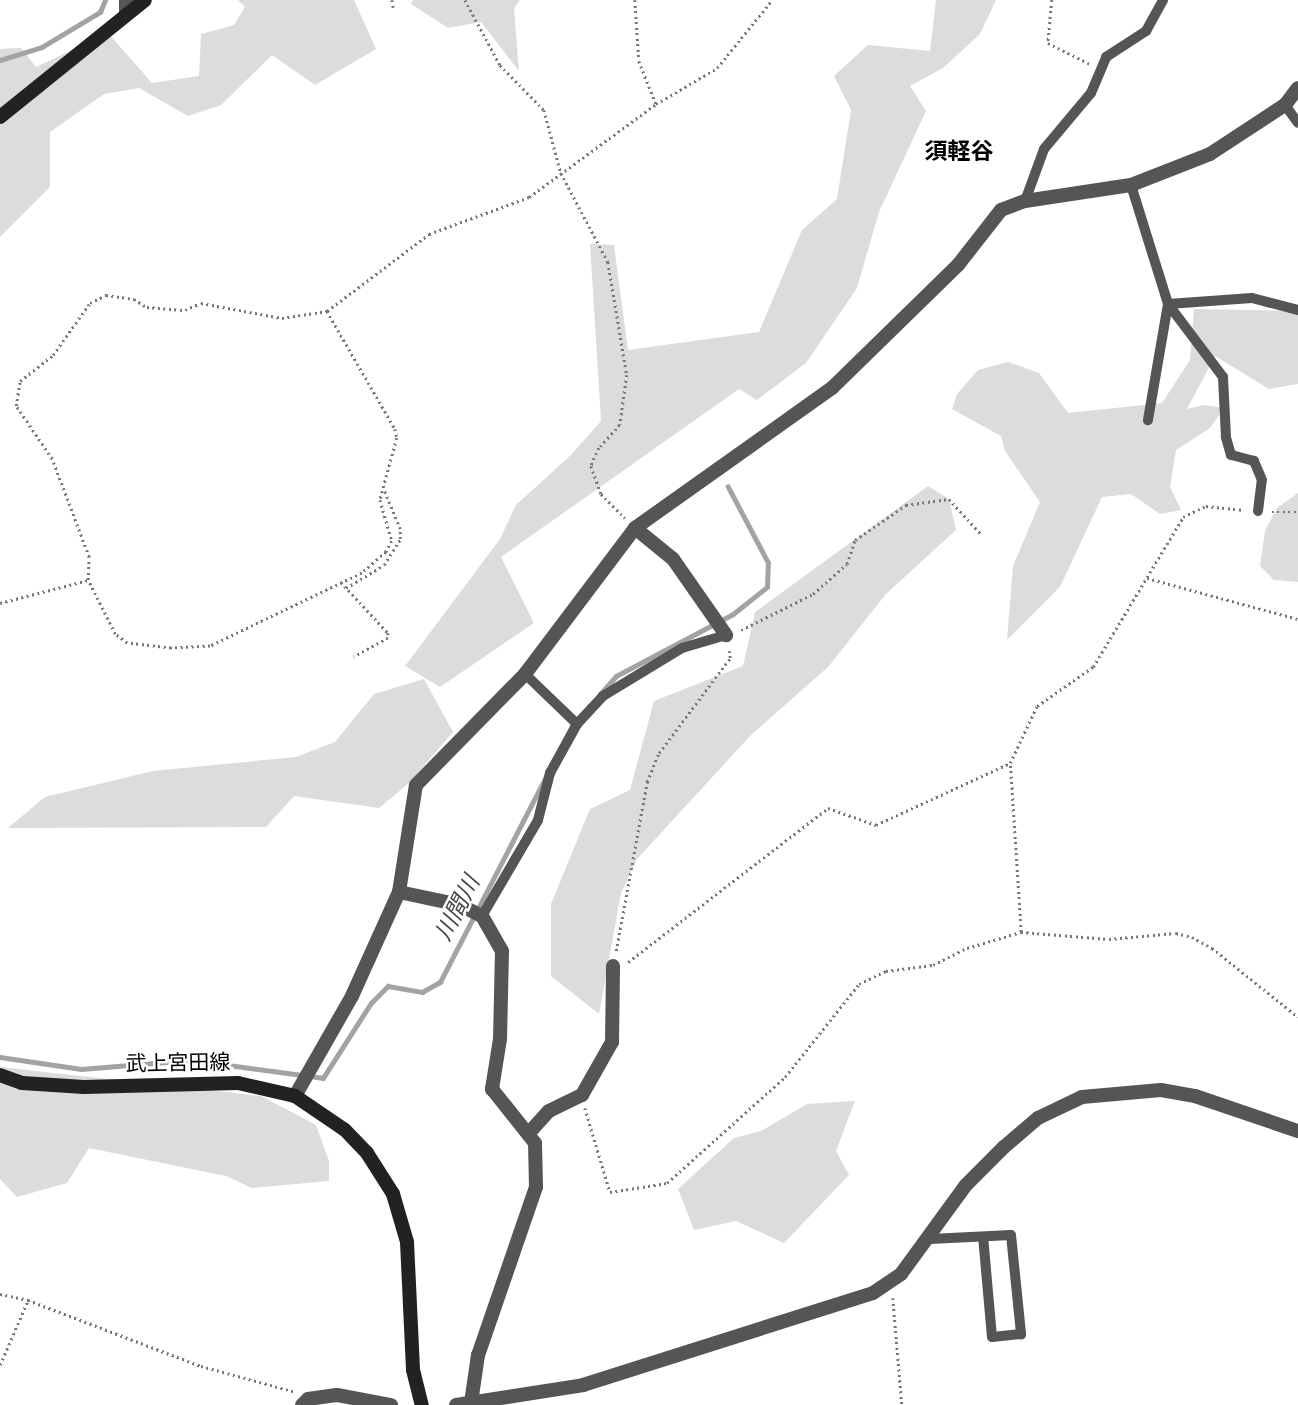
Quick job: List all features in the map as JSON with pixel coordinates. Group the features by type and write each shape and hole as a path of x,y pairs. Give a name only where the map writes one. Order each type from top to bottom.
{"main road":[{"path":"0,117 126,7 145,0"},
{"name":"武上宮田線","path":"0,1075 22,1083 84,1087 238,1083 295,1096 345,1130 367,1153 393,1194 407,1242 414,1370 422,1405"}],"street":[{"path":"295,1096 352,996 399,892 416,785 526,674 635,528 832,388 957,265 1001,210 1024,201 1130,185 1210,153 1285,105 1298,88"},
{"path":"635,528 673,559 726,635"},
{"path":"399,892 460,905 482,916 502,951 500,1039 492,1089 535,1143 536,1187 463,1404 583,1385 873,1293 891,1281 930,1239 966,1185 1004,1147 1038,1118 1082,1097 1161,1090 1184,1094 1298,1132"},
{"path":"528,1133 549,1111 582,1095 612,1042 613,966"},
{"path":"305,1402 337,1395 391,1405"}],"lane":[{"path":"1024,201 1044,149 1091,93 1106,57 1146,30 1163,0"},
{"path":"1285,105 1298,123"},
{"path":"1130,185 1168,304 1223,377 1228,446 1231,455 1254,461 1262,480 1258,511"},
{"path":"1168,304 1252,298 1298,310"},
{"path":"1148,420 1168,304"},
{"path":"482,916 538,820 550,773 577,724 603,696 682,648 726,635"},
{"path":"526,674 577,724"},
{"path":"930,1239 1012,1235 1021,1334 992,1337 983,1237"}],"path":[{"path":"392,0 394,10"},
{"path":"465,0 500,65 544,110 561,173 608,262 627,375 620,425 599,448 591,466 600,494 635,528"},
{"path":"635,0 639,61 656,104"},
{"path":"327,311 395,429 397,438 380,500 392,541 386,552 362,573 210,646 141,647 115,634 88,580 89,557 52,459 16,406 20,381 53,355 90,303 106,295 134,299 147,307 185,310 201,303 282,318 327,311 429,234 529,197 656,104 717,68 772,0"},
{"path":"1052,0 1048,43 1102,71"},
{"path":"346,588 384,565 400,539 400,529 382,486"},
{"path":"981,534 949,499 906,505 855,540 846,564 813,594 775,617 726,635 730,658 659,753 647,782 613,966 631,961 828,808 876,825 1010,763"},
{"path":"1021,932 1010,763 1037,706 1093,667 1184,517 1206,506 1298,512"},
{"path":"1147,578 1298,619"},
{"path":"0,603 88,580"},
{"path":"341,582 388,633 388,638 354,657"},
{"path":"582,1095 610,1192 667,1183 785,1077 859,984 887,971 933,965 967,948 1021,932 1109,939 1176,933 1192,937 1212,948 1298,1017"},
{"path":"891,1281 902,1405"},
{"path":"0,1294 28,1300 201,1366 288,1388 305,1402"},
{"path":"0,1365 28,1300"}],"shaded area":[{"path":"238,0 354,0 376,49 315,85 272,55 221,105 188,116 139,88 104,94 50,132 50,187 0,237 0,49 21,48 36,67 108,33 152,83 199,76 201,34 234,25 245,7"},
{"path":"413,0 520,0 514,8 519,71 481,22 448,28 411,4"},
{"path":"936,0 996,0 980,34 943,68 910,86 926,111 879,212 857,288 806,363 757,400 739,389 501,557 534,623 440,687 405,666 500,539 516,505 571,455 601,421 590,244 614,245 628,350 759,332 802,230 837,199 851,110 834,76 868,45 930,51"},
{"path":"1194,309 1298,311 1298,384 1269,389 1215,356 1187,409 1204,405 1224,408 1210,428 1176,450 1170,487 1181,510 1160,514 1131,494 1102,497 1060,587 1007,640 1013,566 1040,502 1005,451 1001,436 952,409 957,394 978,370 1008,362 1039,373 1068,413 1162,403 1190,360"},
{"path":"928,486 949,499 956,530 886,594 828,667 751,735 637,859 621,893 599,1014 551,976 551,904 590,809 630,790 654,701 743,666 755,612"},
{"path":"1298,493 1298,582 1274,580 1260,566 1265,531 1277,508"},
{"path":"424,679 453,732 409,783 379,808 294,796 266,827 8,828 45,797 153,771 296,757 335,742 374,694"},
{"path":"0,1067 261,1096 316,1125 329,1161 329,1181 252,1188 226,1176 89,1148 67,1183 17,1197 0,1179"},
{"path":"855,1101 836,1151 849,1175 784,1243 736,1221 694,1230 678,1189 734,1138 761,1131 807,1104"}],"waterway":[{"path":"0,60 42,47 100,12 105,0"},
{"name":"川間川","path":"600,694 616,676 733,614 767,587 768,563 728,487"},
{"name":"川間川","path":"311,1076 323,1078 371,1003 388,986 422,992 440,982 573,724"},
{"name":"川間川","path":"0,1057 81,1069 191,1060 302,1075"}],"district":[{"name":"須軽谷","path":"959,151"}]}
